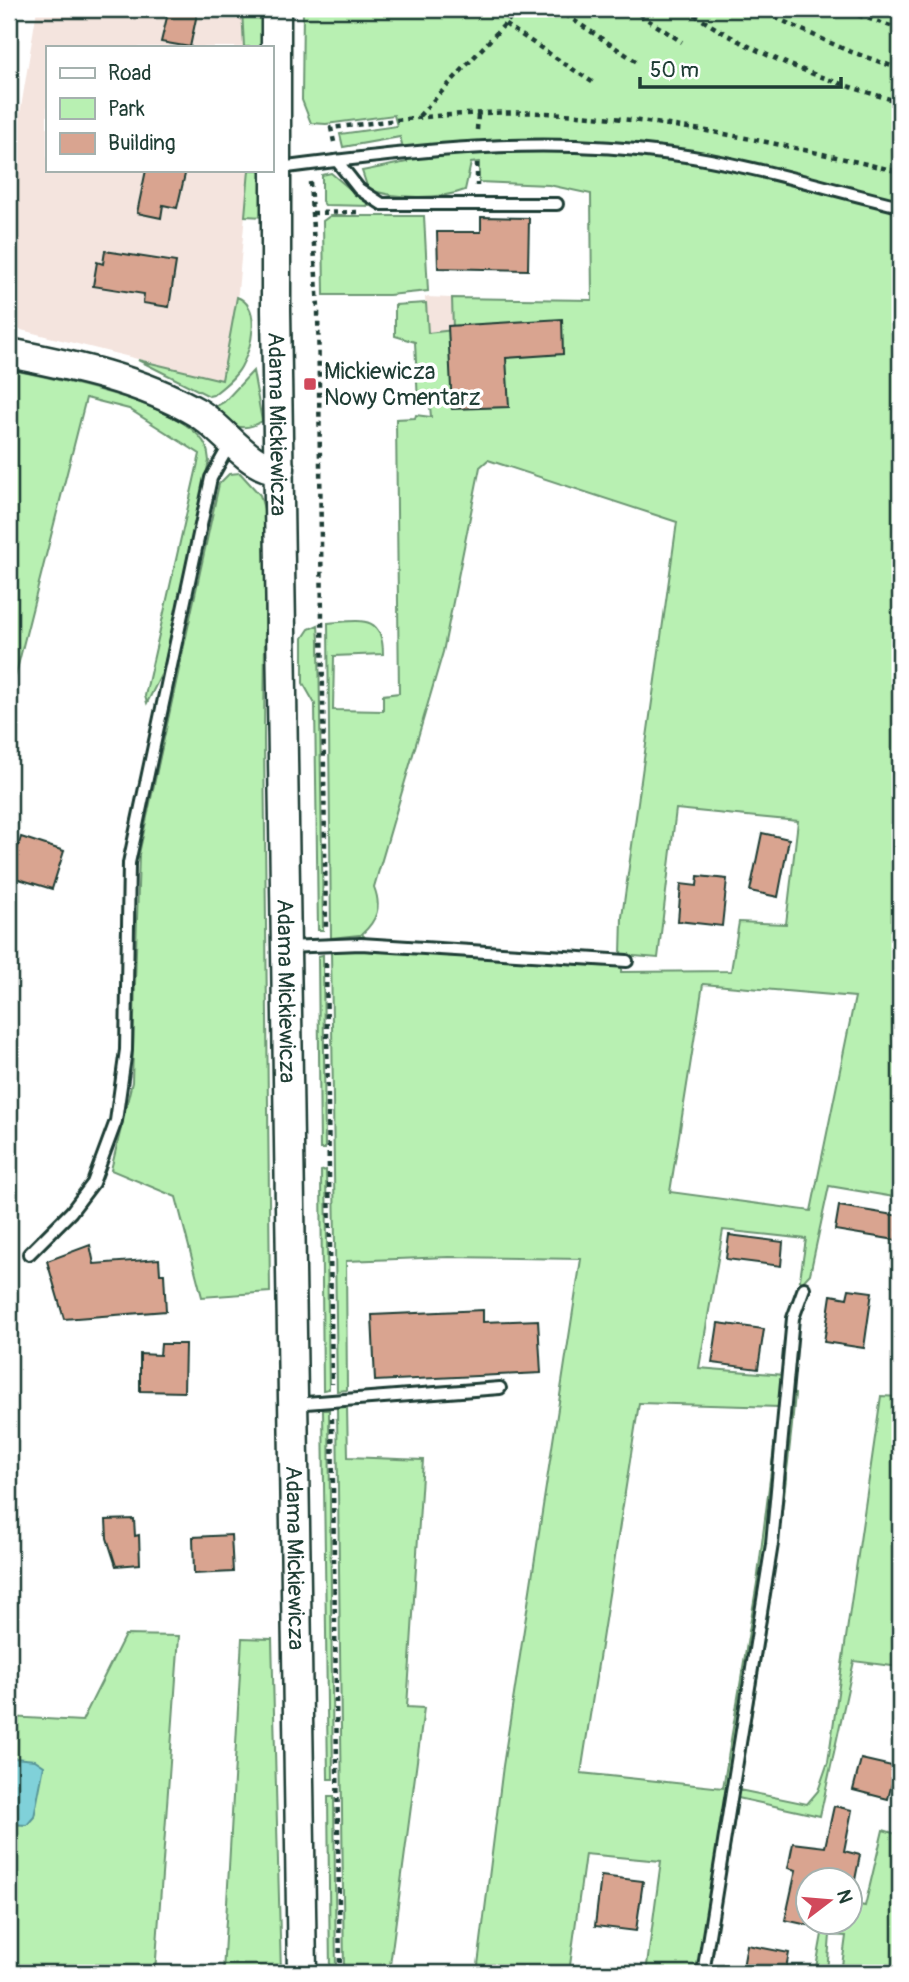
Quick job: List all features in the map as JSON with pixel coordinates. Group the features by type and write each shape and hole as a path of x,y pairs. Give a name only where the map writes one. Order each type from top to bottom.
{"street":[{"name":"Adama Mickiewicza","path":"276,9 279,469 303,1973"},
{"path":"9,353 87,369 149,389 198,413 259,466 279,469"}],"lane":[{"path":"276,168 477,145 555,144 670,153 716,161 900,205"},
{"path":"337,160 359,189 382,204 557,204"},
{"path":"29,1254 71,1212 93,1183 116,1121 126,1050 129,863 211,478 232,440"},
{"path":"286,947 361,944 627,961"},
{"path":"704,1973 772,1544 793,1318 804,1288"},
{"path":"293,1404 500,1388"}],"path":[{"path":"418,117 519,9"},
{"path":"557,9 637,62"},
{"path":"631,9 682,42"},
{"path":"686,9 744,44 794,68 900,102"},
{"path":"757,9 833,45 900,69"},
{"path":"839,9 900,29"},
{"path":"505,24 595,84"},
{"path":"477,145 477,204"},
{"path":"309,164 319,322 340,1973"}],"shaded area":[{"path":"37,9 242,9 244,46 46,46 46,172 249,172 237,303 222,380 9,327 9,182"},
{"path":"425,297 452,298 453,330 427,333"}],"green space":[{"path":"242,9 260,9 263,46 244,46"},
{"path":"303,9 900,9 900,1198 829,1186 810,1274 799,1286 806,1239 723,1230 699,1368 784,1375 777,1468 767,1538 698,1973 646,1973 661,1861 585,1854 569,1973 477,1973 503,1766 581,1259 449,1257 346,1261 347,1390 337,1391 331,951 357,950 360,935 331,938 328,623 367,622 379,632 383,654 334,656 333,710 383,711 383,695 399,693 396,419 415,418 416,415 431,417 430,406 418,403 415,342 395,336 395,305 426,303 428,333 453,330 452,298 592,300 591,194 549,185 479,182 479,162 471,163 465,190 454,193 416,197 390,195 368,189 362,171 407,162 400,137 343,147 340,134 397,126 394,115 326,124 311,123 302,100","holes":["488,460 677,522 622,917 621,955 367,940 362,934 377,913 378,901 374,887 443,652 480,467","676,809 798,821 786,924 739,922 731,971 621,972 622,955 658,958","703,984 855,997 811,1211 670,1192","639,1403 779,1407 757,1583 723,1788 581,1773"]},
{"path":"249,172 264,172 266,217 245,216"},
{"path":"331,173 370,206 325,205 322,201 322,175"},
{"path":"330,216 424,216 428,291 389,295 324,295 323,221"},
{"path":"237,297 245,302 250,310 251,340 238,371 213,395 209,396 138,360 222,380"},
{"path":"9,369 114,394 168,414 189,427 206,446 209,461 163,671 147,703 145,696 200,454 129,409 86,398 9,701"},
{"path":"253,371 262,421 247,427 234,426 209,410 224,402"},
{"path":"240,473 260,495 266,516 264,740 270,1292 202,1297 176,1197 111,1170 132,1082 139,854 219,484 229,474"},
{"path":"318,625 323,930 318,930 315,704 303,683 303,638 309,629"},
{"path":"323,955 325,1149 320,1149 318,956"},
{"path":"326,1170 329,1389 323,1390 321,1171"},
{"path":"792,1393 795,1394 778,1543 739,1790 807,1804 818,1791 828,1762 881,1396 900,1397 900,1667 854,1661 820,1816 738,1798 729,1853 776,1547"},
{"path":"337,1407 347,1407 348,1457 423,1460 407,1707 424,1708 389,1973 344,1973"},
{"path":"323,1410 329,1410 333,1779 328,1779"},
{"path":"125,1635 179,1636 155,1973 9,1973 9,1717 82,1721"},
{"path":"242,1638 272,1639 281,1973 223,1973"},
{"path":"328,1796 334,1796 336,1973 330,1973"},
{"path":"883,1830 900,1835 900,1973 841,1973 846,1937 864,1937 865,1906"},
{"path":"821,1937 830,1937 827,1973 815,1973"}],"water":[{"path":"14,1758 35,1760 44,1766 34,1817 27,1825 9,1824 9,1763"}],"building":[{"path":"169,9 198,9 190,46 161,42"},
{"path":"146,172 186,172 177,208 163,205 161,218 137,213"},
{"path":"481,217 529,218 528,270 438,268 437,232 481,232"},
{"path":"105,251 176,262 169,307 143,303 144,294 93,286 97,262 103,264"},
{"path":"562,319 563,354 506,358 509,407 452,409 448,326"},
{"path":"762,833 789,839 778,897 750,891"},
{"path":"21,837 64,851 52,889 9,876"},
{"path":"698,876 727,879 722,926 678,921 681,884 697,886"},
{"path":"839,1206 900,1216 896,1240 835,1230"},
{"path":"729,1235 783,1242 781,1266 726,1259"},
{"path":"90,1245 94,1264 159,1259 160,1274 164,1274 166,1311 64,1319 47,1261"},
{"path":"849,1289 872,1292 864,1348 824,1342 831,1295 847,1298"},
{"path":"483,1310 483,1322 538,1320 541,1373 375,1381 372,1315"},
{"path":"718,1323 764,1329 758,1369 712,1363"},
{"path":"161,1344 185,1344 184,1392 140,1391 140,1354 160,1355"},
{"path":"134,1519 135,1536 139,1535 140,1564 116,1566 107,1538 106,1520"},
{"path":"231,1535 233,1572 194,1574 193,1537"},
{"path":"861,1759 896,1767 888,1799 853,1790"},
{"path":"834,1806 852,1810 844,1851 860,1855 858,1867 788,1868 793,1843 825,1847"},
{"path":"601,1876 643,1881 636,1931 595,1926"},
{"path":"794,1879 794,1922 785,1920"},
{"path":"747,1945 789,1953 785,1973 742,1973"}],"place":[{"name":"Mickiewicza Nowy Cmentarz","path":"310,384"}]}
